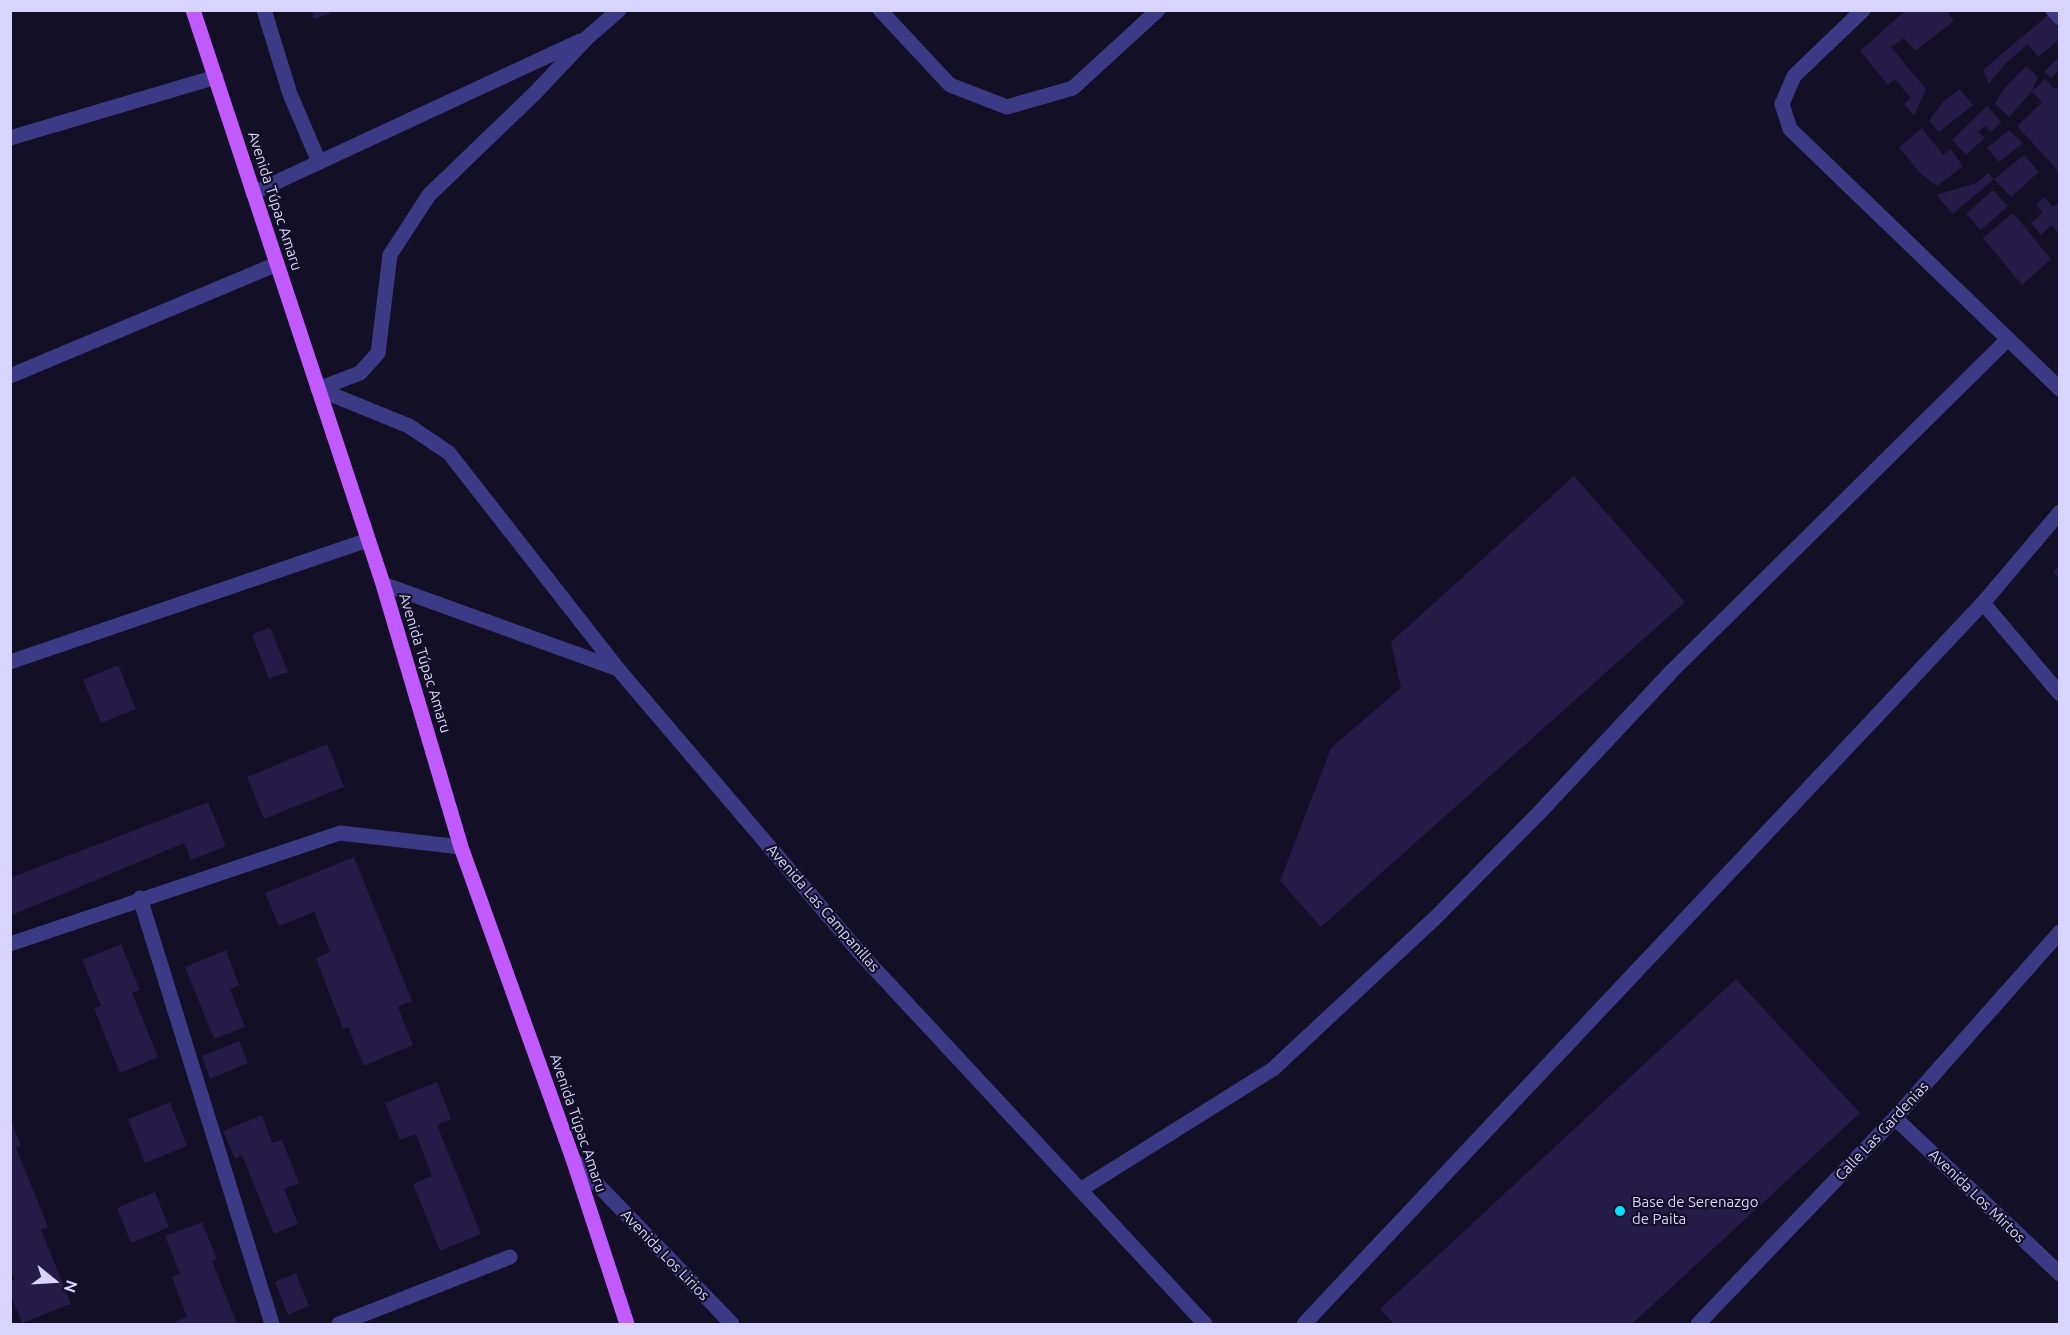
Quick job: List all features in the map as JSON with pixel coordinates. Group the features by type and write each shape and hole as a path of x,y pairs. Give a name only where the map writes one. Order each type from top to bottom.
{"main road":[{"name":"Avenida Túpac Amaru","path":"193,10 383,584 461,847 573,1159 627,1324"}],"street":[{"path":"264,10 290,94 319,162"},
{"path":"318,389 360,373 378,353 390,255 429,195 535,93 588,37 619,10"},
{"path":"880,10 950,85 1007,108 1073,88 1158,10"},
{"path":"1863,10 1794,75 1782,104 1790,129 2060,389"},
{"path":"2053,10 2060,18"},
{"path":"253,193 588,37"},
{"path":"10,138 216,77"},
{"path":"10,376 277,264"},
{"path":"1080,1190 1273,1070 1436,918 1539,813 1672,671 2008,339"},
{"path":"318,389 409,426 449,453 618,669"},
{"path":"1304,1324 1983,603 2060,512"},
{"path":"10,662 368,540"},
{"name":"Avenida Las Campanillas","path":"383,584 618,669 860,953 1205,1324"},
{"path":"1983,603 2060,694"},
{"path":"10,944 340,832 461,847"},
{"path":"140,898 272,1324"},
{"name":"Calle Las Gardenias","path":"1698,1324 1895,1118 2060,932"},
{"name":"Avenida Los Mirtos","path":"1895,1118 2060,1274"},
{"name":"Avenida Los Lirios","path":"573,1159 732,1324"},
{"path":"339,1324 510,1257"}],"building":[{"path":"312,10 329,10 330,14 314,19"},
{"path":"1906,10 1946,10 1954,21 1915,51 1904,38 1891,47 1926,89 1914,116 1904,104 1911,98 1895,79 1888,85 1860,51"},
{"path":"2048,15 2060,29 2060,39 2038,57 2028,44 2004,65 1989,84 1983,70"},
{"path":"2060,56 2060,69 2051,78 2044,72"},
{"path":"2026,66 2038,77 2032,91 2009,117 1995,104 2003,90"},
{"path":"2045,79 2054,89 2060,87 2060,173 2017,126 2042,102 2032,91"},
{"path":"1960,89 1973,105 1939,132 1929,121 1943,102"},
{"path":"1987,106 2001,122 1991,132 1985,126 1978,132 1985,138 1966,155 1952,140"},
{"path":"1922,128 1943,155 1950,149 1963,166 1937,186 1920,173 1899,147"},
{"path":"2009,130 2023,143 1999,162 1987,148"},
{"path":"2024,155 2039,172 2011,197 1994,179"},
{"path":"1988,173 1994,179 1953,214 1936,195 1976,183"},
{"path":"1993,190 2008,206 1981,230 1966,214"},
{"path":"2045,197 2053,207 2060,201 2060,234 2051,225 2041,235 2031,223 2043,213 2036,205"},
{"path":"2013,213 2051,259 2022,285 1983,238"},
{"path":"1574,476 1685,602 1321,927 1280,881 1331,748 1401,688 1391,642"},
{"path":"2060,564 2060,578 2053,573"},
{"path":"270,627 288,672 269,679 252,635"},
{"path":"118,665 136,709 101,723 83,680"},
{"path":"327,744 344,787 264,819 247,777"},
{"path":"208,802 226,846 191,860 184,843 10,916 10,878"},
{"path":"354,857 412,1001 398,1007 413,1045 364,1066 348,1027 343,1029 316,958 330,952 314,912 279,926 265,893"},
{"path":"121,944 140,990 132,993 158,1057 120,1073 94,1008 101,1006 82,960"},
{"path":"226,950 239,985 230,989 245,1027 214,1039 185,967"},
{"name":"Base de Serenazgo de Paita","path":"1736,979 1860,1113 1632,1324 1394,1324 1380,1309"},
{"path":"239,1041 248,1063 210,1079 202,1056"},
{"path":"437,1082 451,1119 437,1125 481,1234 440,1251 413,1184 432,1176 416,1134 400,1140 385,1103"},
{"path":"170,1102 187,1146 145,1163 128,1119"},
{"path":"262,1115 272,1143 282,1140 299,1183 284,1189 298,1224 274,1234 242,1155 235,1159 223,1131"},
{"path":"11,1120 21,1146 16,1148 48,1227 41,1230 71,1304 22,1323 10,1293 10,1281 15,1279 10,1269"},
{"path":"155,1192 169,1227 131,1243 117,1208"},
{"path":"202,1222 217,1259 212,1261 237,1324 176,1324 175,1322 187,1317 172,1277 180,1274 165,1236"},
{"path":"296,1273 309,1306 288,1315 275,1282"}],"place":[{"name":"Base de Serenazgo de Paita","path":"1620,1211"}]}
